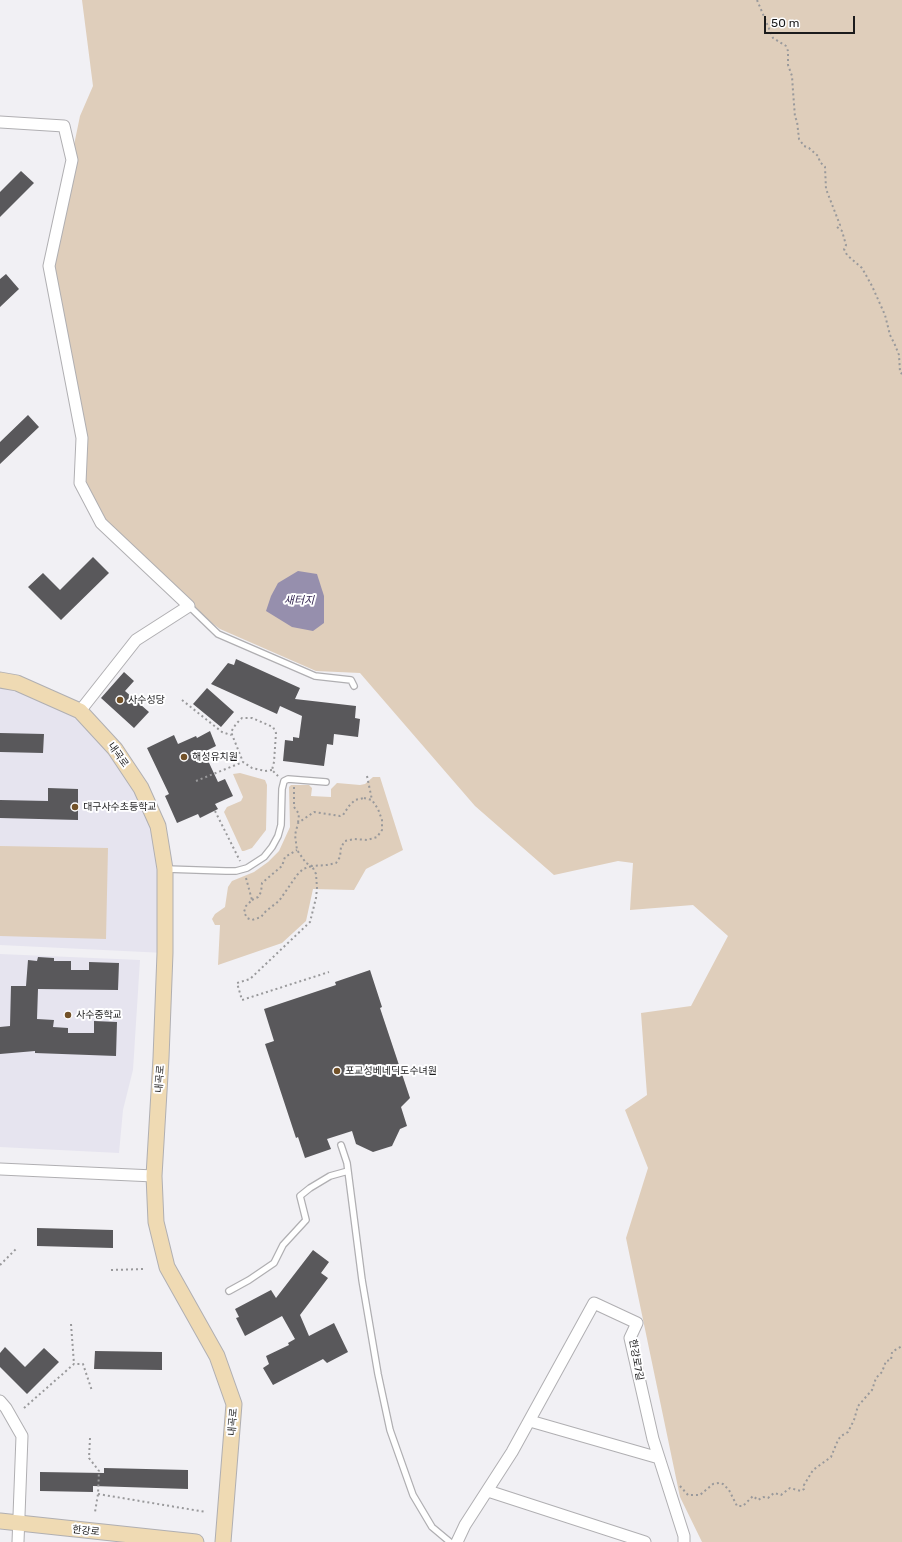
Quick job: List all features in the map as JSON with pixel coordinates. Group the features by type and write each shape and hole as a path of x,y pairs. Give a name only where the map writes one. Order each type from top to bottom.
{"main road":[{"name":"내곡로","path":"0,680 17,683 80,710 115,749 141,788 158,826 165,869 165,953 162,1058 154,1176 156,1222 167,1267 217,1356 234,1404 223,1542"},
{"name":"한강로","path":"0,1521 196,1542"}],"street":[{"path":"0,122 64,126 72,160 49,266 82,438 80,483 101,524 189,606 136,640 80,710"},
{"path":"0,1169 154,1176"},
{"name":"한강로7길","path":"457,1542 465,1525 488,1491 530,1421 594,1303 637,1323 630,1338 653,1439 684,1536 684,1542"},
{"path":"0,1401 6,1408 22,1436 20,1524 18,1542"},
{"path":"530,1421 659,1458"},
{"path":"488,1491 644,1542"}],"lane":[{"path":"189,606 218,634 315,676 351,680 354,686"},
{"path":"165,869 236,870 247,868 264,857 272,848 281,825 282,789 284,781 288,779 326,782"},
{"path":"341,1145 347,1163 362,1280 375,1358 390,1430 413,1495 432,1527 450,1542"},
{"path":"229,1291 274,1263 283,1245 306,1220 300,1196 330,1176 348,1171"}],"path":[{"path":"757,0 773,38 786,46 788,51 788,65 792,76 795,117 797,121 799,139 804,146 818,156 820,162 825,168 826,189 840,225 837,227 842,231 846,245 844,249 847,255 862,268 885,314 890,335 898,355 900,372 902,374"},
{"path":"182,700 222,732 231,735"},
{"path":"242,718 252,718 273,727 276,733 272,770 265,771 252,768 243,762 231,735 231,732 236,724 242,718"},
{"path":"196,781 243,762"},
{"path":"272,770 284,781"},
{"path":"297,850 285,857 282,866 262,883 261,892 258,897 246,906 244,912 247,918 252,920 261,918 266,911 280,901 297,875 303,869 312,866 327,866 336,863 340,857 341,847 345,841 354,839 367,840 377,837 382,830 382,820 378,809 372,800 367,776"},
{"path":"294,784 294,807 298,814 298,823 295,835 297,850 306,863 312,866 316,874 316,898 310,922 250,979 237,983 242,1000 329,972"},
{"path":"298,823 314,812 340,816 344,815 349,806 355,800 364,798 372,800"},
{"path":"215,811 241,862"},
{"path":"245,875 252,900"},
{"path":"0,1265 17,1248"},
{"path":"111,1270 144,1269"},
{"path":"71,1324 74,1364"},
{"path":"679,1484 688,1495 700,1495 713,1484 723,1484 737,1506 743,1506 753,1496 758,1500 763,1497 768,1498 774,1493 781,1495 790,1488 801,1491 804,1489 804,1485 813,1470 831,1457 838,1440 841,1436 848,1432 854,1420 858,1406 872,1390 876,1378 882,1372 886,1361 891,1360 892,1352 902,1346"},
{"path":"24,1408 74,1364 83,1364 92,1391"},
{"path":"90,1438 89,1458 99,1471 98,1494 95,1512"},
{"path":"98,1494 206,1512"}],"shaded area":[{"path":"82,0 902,0 902,1542 702,1542 680,1497 626,1238 648,1168 625,1110 647,1095 641,1013 691,1006 728,936 693,905 630,910 633,863 618,861 554,875 475,806 360,673 316,671 220,629 189,606 101,523 80,483 82,438 49,266 80,116 93,86"},
{"name":"대구사수초등학교","path":"0,680 80,711 158,826 165,953 0,945"},
{"path":"240,773 265,780 267,785 266,830 252,848 244,851 242,851 224,812 227,807 241,801 243,797 233,774"},
{"path":"373,777 380,777 403,850 366,869 354,890 313,889 306,921 282,943 218,965 220,925 215,925 212,919 215,914 225,907 228,887 232,881 254,872 268,862 279,851 290,827 289,787 291,785 309,785 312,788 311,796 331,797 331,789 337,783 360,785 365,784"},
{"path":"0,846 108,848 106,939 0,936"},
{"name":"사수중학교","path":"0,954 140,960 133,1070 123,1110 119,1153 0,1147"}],"water":[{"name":"새터지","path":"298,571 317,574 324,596 324,623 313,631 292,627 266,611 271,596 278,583"}],"building":[{"path":"21,171 34,183 0,217 0,192"},
{"path":"6,274 19,289 0,307 0,279"},
{"path":"28,415 39,427 0,464 0,442"},
{"path":"93,557 109,573 61,620 28,587 43,573 60,590"},
{"path":"236,659 300,688 295,699 356,706 355,718 360,719 358,737 334,734 333,745 327,744 324,766 283,761 285,740 293,741 293,737 299,738 302,716 280,706 277,714 211,684 228,663 234,665"},
{"name":"사수성당","path":"124,672 134,681 125,691 149,712 134,728 101,698"},
{"path":"207,688 234,712 221,727 193,704"},
{"name":"해성유치원","path":"210,731 216,746 204,752 218,782 225,779 233,796 215,804 218,809 200,818 198,814 177,823 165,796 169,794 147,748 174,735 178,744 196,736 197,738"},
{"path":"0,733 44,734 43,753 0,752"},
{"path":"48,788 78,789 78,820 0,818 0,800 48,801"},
{"name":"사수중학교","path":"38,957 54,958 54,961 71,961 71,970 89,970 89,962 119,963 118,990 38,989 37,1019 54,1020 53,1027 68,1028 68,1033 94,1033 94,1021 117,1022 116,1056 35,1053 35,1051 0,1054 0,1027 10,1026 11,986 26,986 28,960 37,961"},
{"name":"포교성베네딕도수녀원","path":"370,970 382,1007 380,1008 410,1098 401,1107 407,1126 400,1129 392,1146 373,1152 356,1144 352,1131 327,1139 331,1149 305,1158 298,1137 296,1138 265,1044 274,1041 264,1009 336,985 335,982"},
{"path":"37,1228 113,1230 113,1248 37,1246"},
{"path":"313,1250 329,1262 321,1273 328,1278 300,1315 309,1336 334,1323 348,1352 327,1363 323,1359 273,1385 263,1368 269,1364 266,1356 289,1345 288,1343 295,1339 282,1316 245,1336 236,1318 239,1317 235,1309 271,1290 276,1298"},
{"path":"5,1347 25,1367 44,1348 59,1362 27,1394 0,1367 0,1353"},
{"path":"95,1351 162,1352 162,1370 94,1369"},
{"path":"104,1468 188,1470 188,1489 93,1486 93,1492 40,1491 40,1472 104,1473"}],"place":[{"name":"사수성당","path":"120,700"},
{"name":"해성유치원","path":"184,757"},
{"name":"대구사수초등학교","path":"75,807"},
{"name":"사수중학교","path":"68,1015"},
{"name":"포교성베네딕도수녀원","path":"337,1071"}]}
